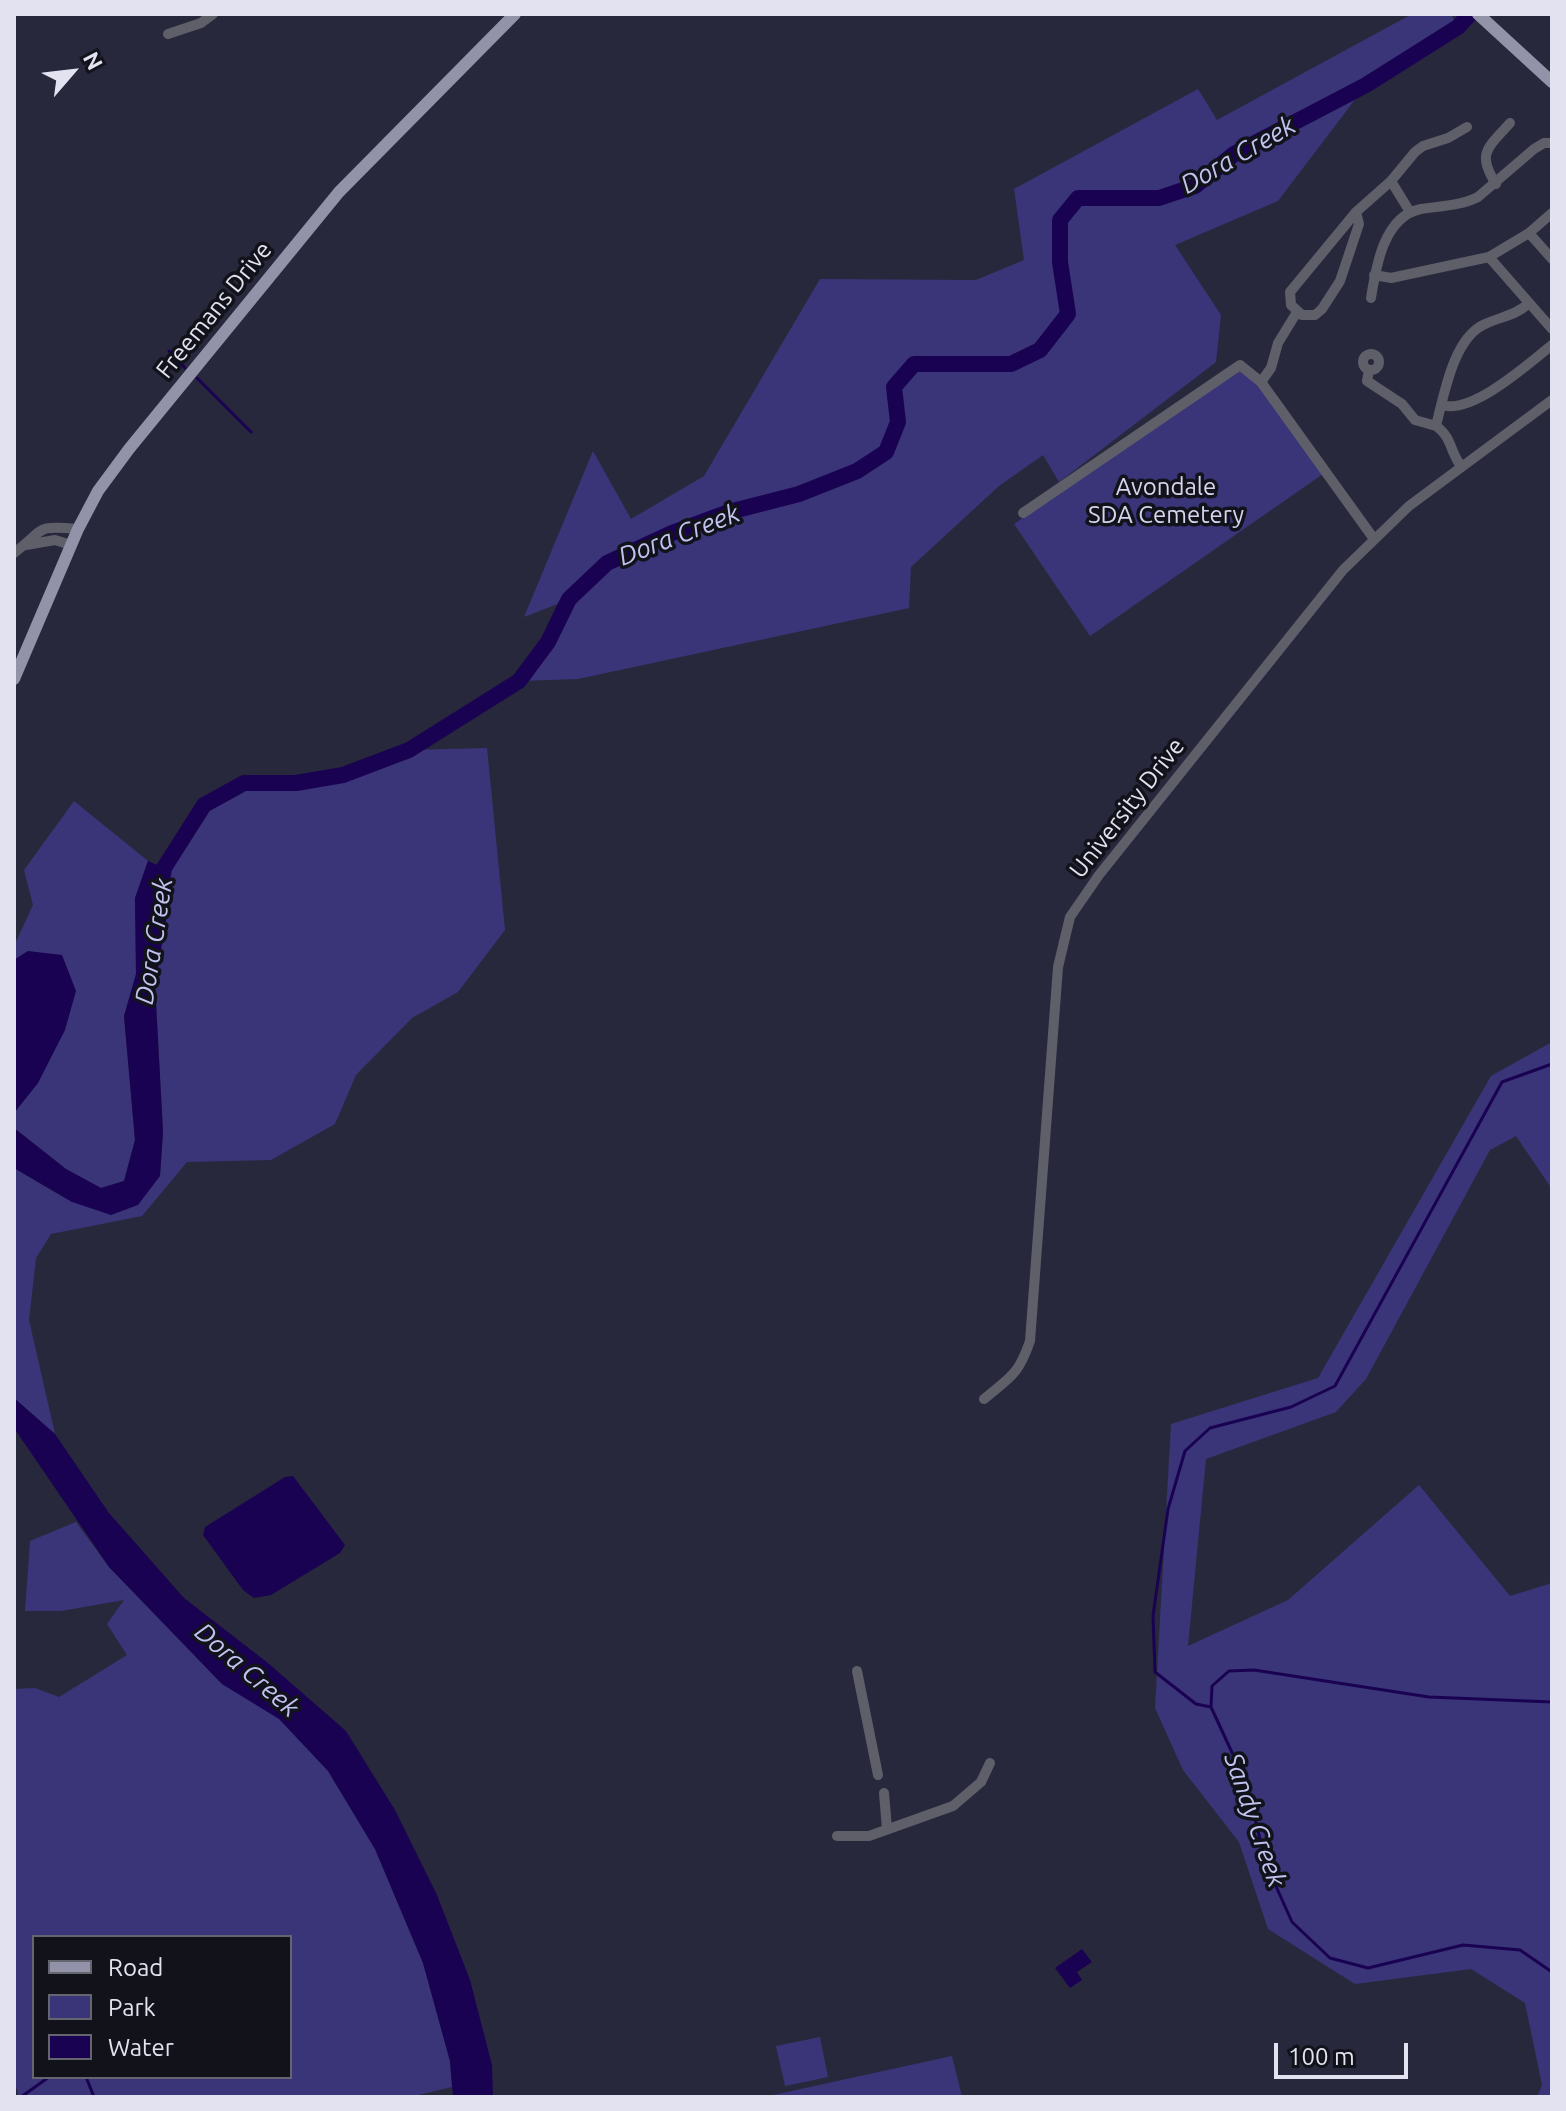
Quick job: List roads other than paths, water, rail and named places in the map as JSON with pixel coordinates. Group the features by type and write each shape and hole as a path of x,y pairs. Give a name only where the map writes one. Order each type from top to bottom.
{"main road":[{"name":"Freemans Drive","path":"14,679 78,529 98,491 129,449 339,192 515,14"},
{"path":"1478,14 1552,82"}],"street":[{"path":"168,34 201,23 213,14"},
{"path":"1496,184 1484,160 1493,143 1510,123"},
{"path":"1356,212 1359,224 1340,281 1329,301 1315,315 1302,315 1291,305 1290,292 1356,212 1391,181 1423,146 1448,138 1467,127"},
{"path":"1371,298 1374,275 1395,222 1410,212 1468,202 1496,184 1534,149 1552,143"},
{"path":"1391,181 1410,212"},
{"path":"1374,275 1391,278 1489,257 1529,233 1552,213"},
{"path":"1529,233 1552,259"},
{"path":"1489,257 1552,329"},
{"path":"1436,426 1458,352 1470,334 1487,323 1520,312 1528,304"},
{"path":"1261,382 1271,368 1278,343 1297,312"},
{"path":"1442,405 1450,407 1475,400 1552,345"},
{"path":"1023,513 1240,365 1261,382 1374,539"},
{"path":"1369,370 1367,381 1373,387 1402,404 1415,420 1436,426 1449,438 1461,466"},
{"name":"University Drive","path":"984,1399 1011,1379 1024,1359 1030,1341 1058,967 1070,917 1152,806 1299,621 1374,539 1409,506 1552,400"},
{"path":"14,553 40,529 78,529"},
{"path":"24,546 55,540 71,545"},
{"path":"857,1671 878,1775"},
{"path":"837,1836 869,1836 953,1806 981,1782 990,1763"},
{"path":"884,1793 887,1829"}],"water":[{"name":"Dora Creek","path":"148,861 164,868 172,884 155,985 163,1132 160,1176 138,1205 111,1215 72,1202 14,1168 14,1128 66,1169 101,1188 124,1181 135,1140 124,1016 136,974 135,898"},
{"name":"Dora Creek","path":"28,951 62,955 76,991 65,1030 38,1083 14,1113 14,960"},
{"name":"Dora Creek","path":"14,1398 55,1434 109,1513 184,1598 268,1663 346,1731 395,1810 437,1895 470,1980 492,2065 493,2097 453,2097 450,2061 423,1963 375,1849 328,1771 279,1719 222,1684 109,1567 14,1428"},
{"path":"293,1476 345,1545 340,1553 271,1595 254,1598 243,1590 203,1535 205,1527 285,1477"},
{"path":"1082,1949 1092,1962 1077,1972 1082,1980 1070,1988 1055,1968"}],"waterway":[{"name":"Dora Creek","path":"161,887 164,868 204,805 244,783 296,783 343,775 409,750 519,681 548,642 569,599 607,563 672,533 729,512 799,494 857,471 886,452 898,422 894,387 914,364 1011,364 1040,350 1068,314 1060,262 1060,220 1078,198 1159,198 1195,186 1234,154 1366,85 1458,27 1470,14"},
{"path":"169,351 185,368"},
{"path":"197,378 251,432"},
{"path":"1211,1707 1196,1704 1155,1672 1153,1616 1168,1509 1185,1451 1210,1428 1291,1407 1335,1386 1502,1082 1552,1064"},
{"name":"Sandy Creek","path":"1552,1702 1429,1697 1254,1670 1229,1671 1212,1686 1211,1707 1247,1785 1266,1864 1292,1922 1330,1958 1368,1968 1463,1945 1520,1950 1552,1972"},
{"path":"21,2097 46,2079"},
{"path":"87,2079 94,2097"}],"park label":[{"name":"Avondale SDA Cemetery","path":"1166,501"}]}
